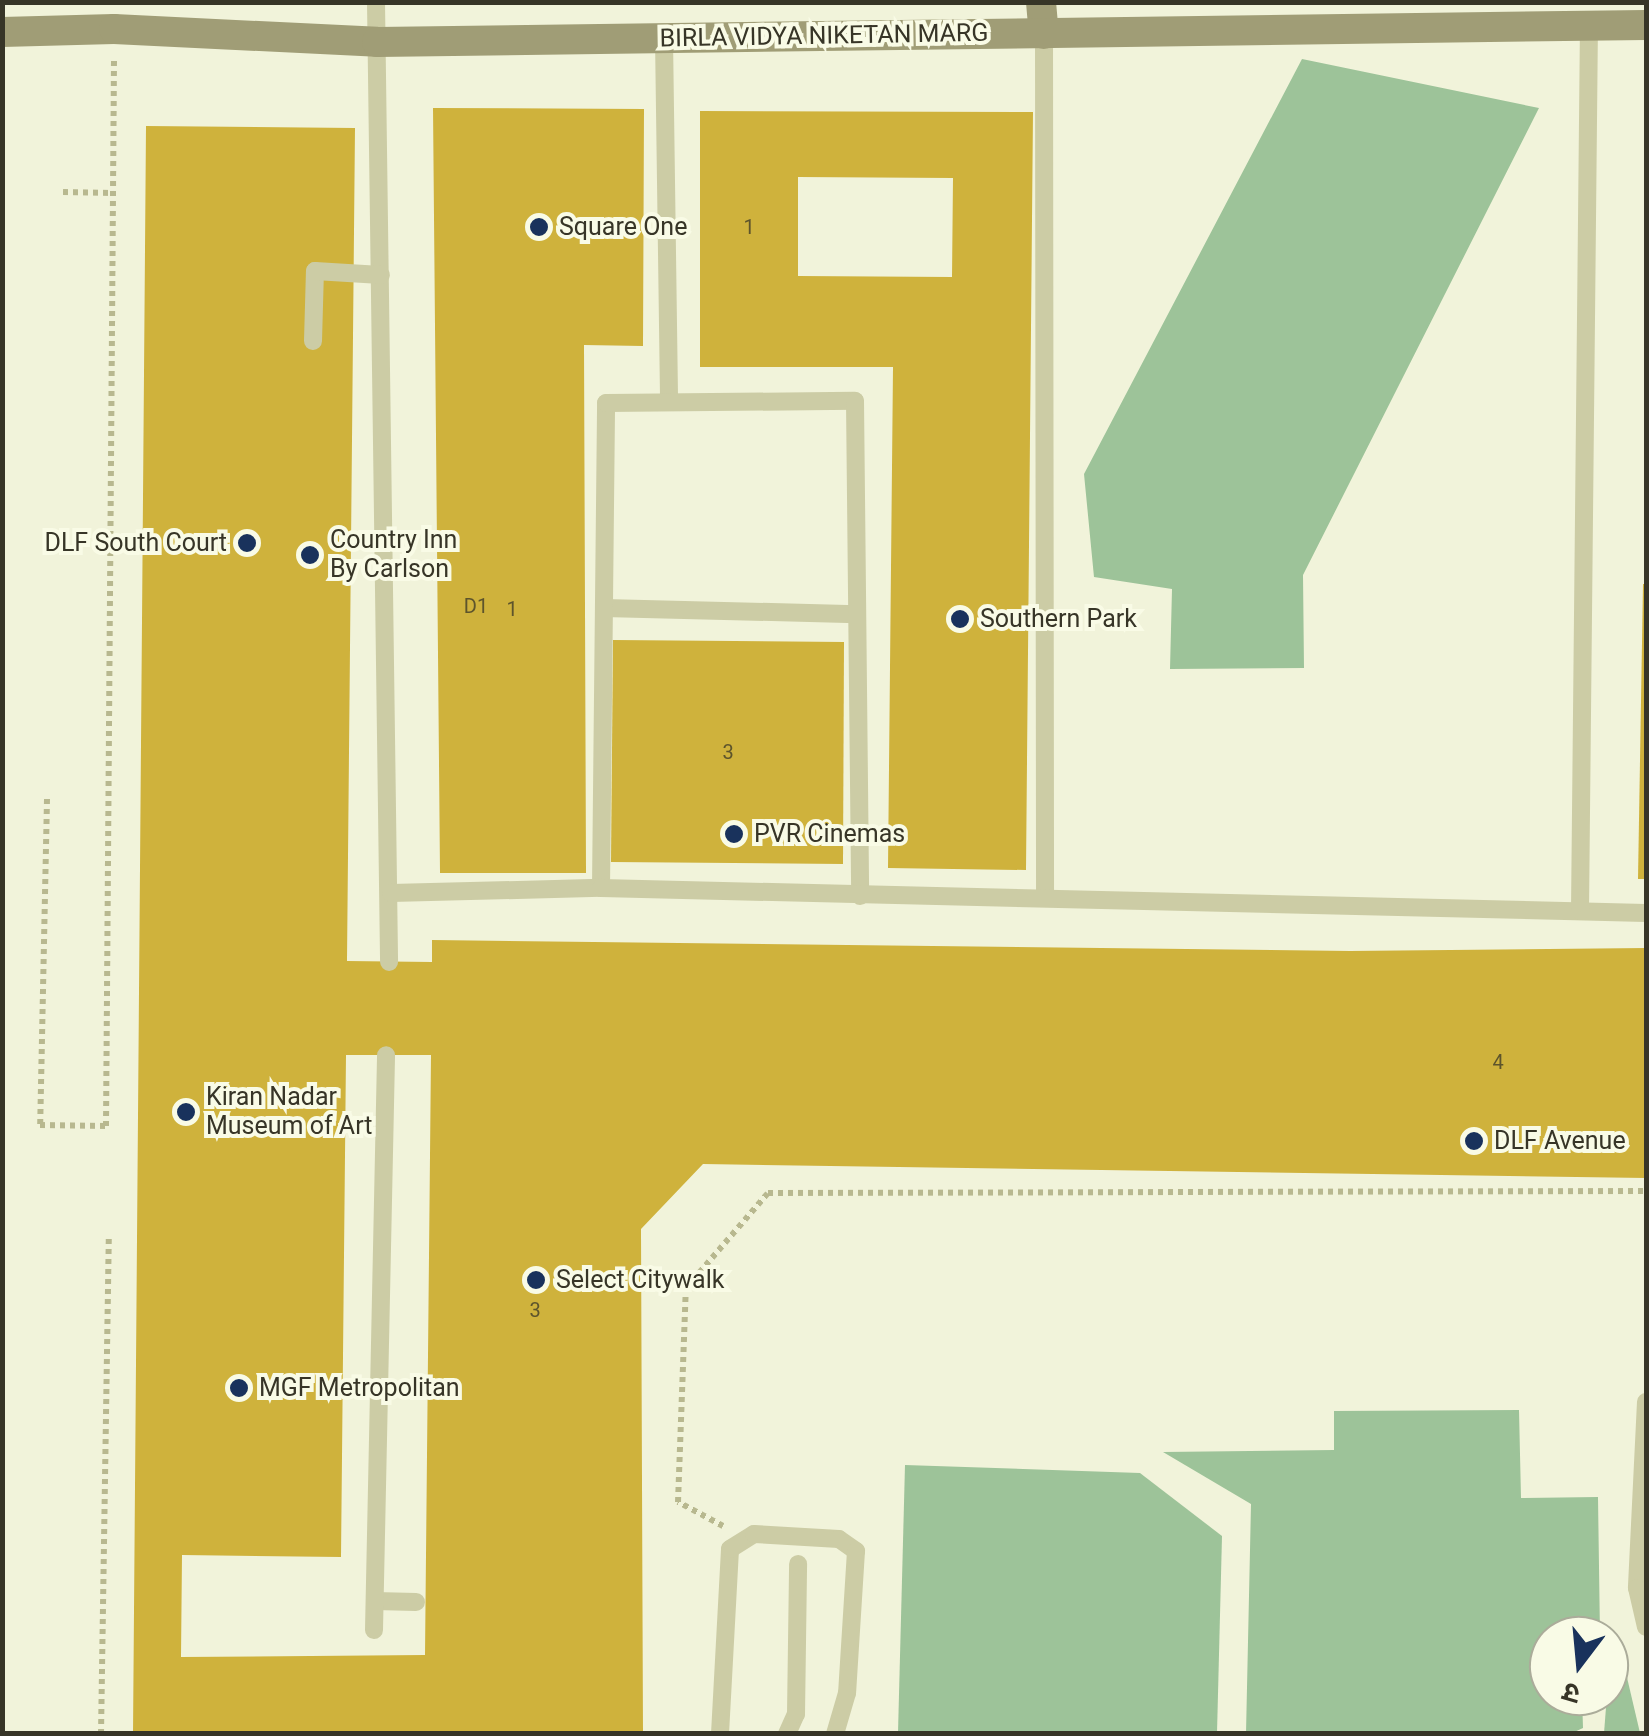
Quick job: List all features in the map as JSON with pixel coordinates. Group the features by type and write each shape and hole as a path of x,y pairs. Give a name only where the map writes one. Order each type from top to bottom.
{"street":[{"path":"1041,2 1044,34"},
{"name":"BIRLA VIDYA NIKETAN MARG","path":"2,32 114,29 378,42 1044,34 1588,14 1646,25"}],"lane":[{"path":"376,2 389,962"},
{"path":"1580,910 1588,14"},
{"path":"1044,34 1045,898"},
{"path":"664,38 669,402"},
{"path":"312,342 315,271 381,275"},
{"path":"600,888 606,402 855,400 860,896"},
{"path":"604,608 857,614"},
{"path":"391,893 600,888 1646,913"},
{"path":"374,1630 386,1055"},
{"path":"1646,1402 1642,1401 1642,1588 1646,1627"},
{"path":"720,1734 730,1549 742,1536 840,1539 856,1551 848,1693 835,1734"},
{"path":"787,1734 796,1714 798,1564"},
{"path":"375,1601 416,1602"}],"path":[{"path":"46,799 40,1124 106,1126 114,29"},
{"path":"63,192 113,193"},
{"path":"742,1536 678,1502 686,1288 768,1193 1646,1191"},
{"path":"101,1734 109,1236"}],"green space":[{"path":"1302,59 1539,108 1303,575 1304,668 1170,669 1172,589 1094,577 1084,474"},
{"path":"1519,1410 1521,1498 1598,1497 1600,1616 1529,1616 1529,1716 1583,1716 1583,1728 1570,1734 1246,1733 1251,1504 1163,1452 1334,1450 1334,1411"},
{"path":"905,1465 1140,1473 1222,1536 1217,1733 898,1733"},
{"path":"1629,1686 1640,1733 1604,1733 1605,1716 1629,1716"}],"building":[{"path":"433,108 644,109 643,346 584,345 586,873 440,873"},
{"path":"700,111 1033,112 1026,870 888,868 893,367 700,367","holes":["798,177 953,178 952,277 798,276"]},
{"path":"146,126 355,128 347,961 432,962 432,940 1350,951 1646,948 1646,1178 703,1164 641,1229 643,1734 133,1734","holes":["346,1055 431,1055 425,1655 181,1657 182,1555 341,1557"]},
{"path":"1643,584 1646,879 1638,879"},
{"path":"613,640 844,642 843,864 611,862"}],"place":[{"name":"Square One","path":"539,227"},
{"name":"DLF South Court","path":"247,543"},
{"name":"Country Inn By Carlson","path":"310,555"},
{"name":"Southern Park","path":"960,619"},
{"name":"PVR Cinemas","path":"734,834"},
{"name":"Kiran Nadar Museum of Art","path":"186,1112"},
{"name":"DLF Avenue","path":"1474,1141"},
{"name":"Select Citywalk","path":"536,1280"},
{"name":"MGF Metropolitan","path":"239,1388"}]}
